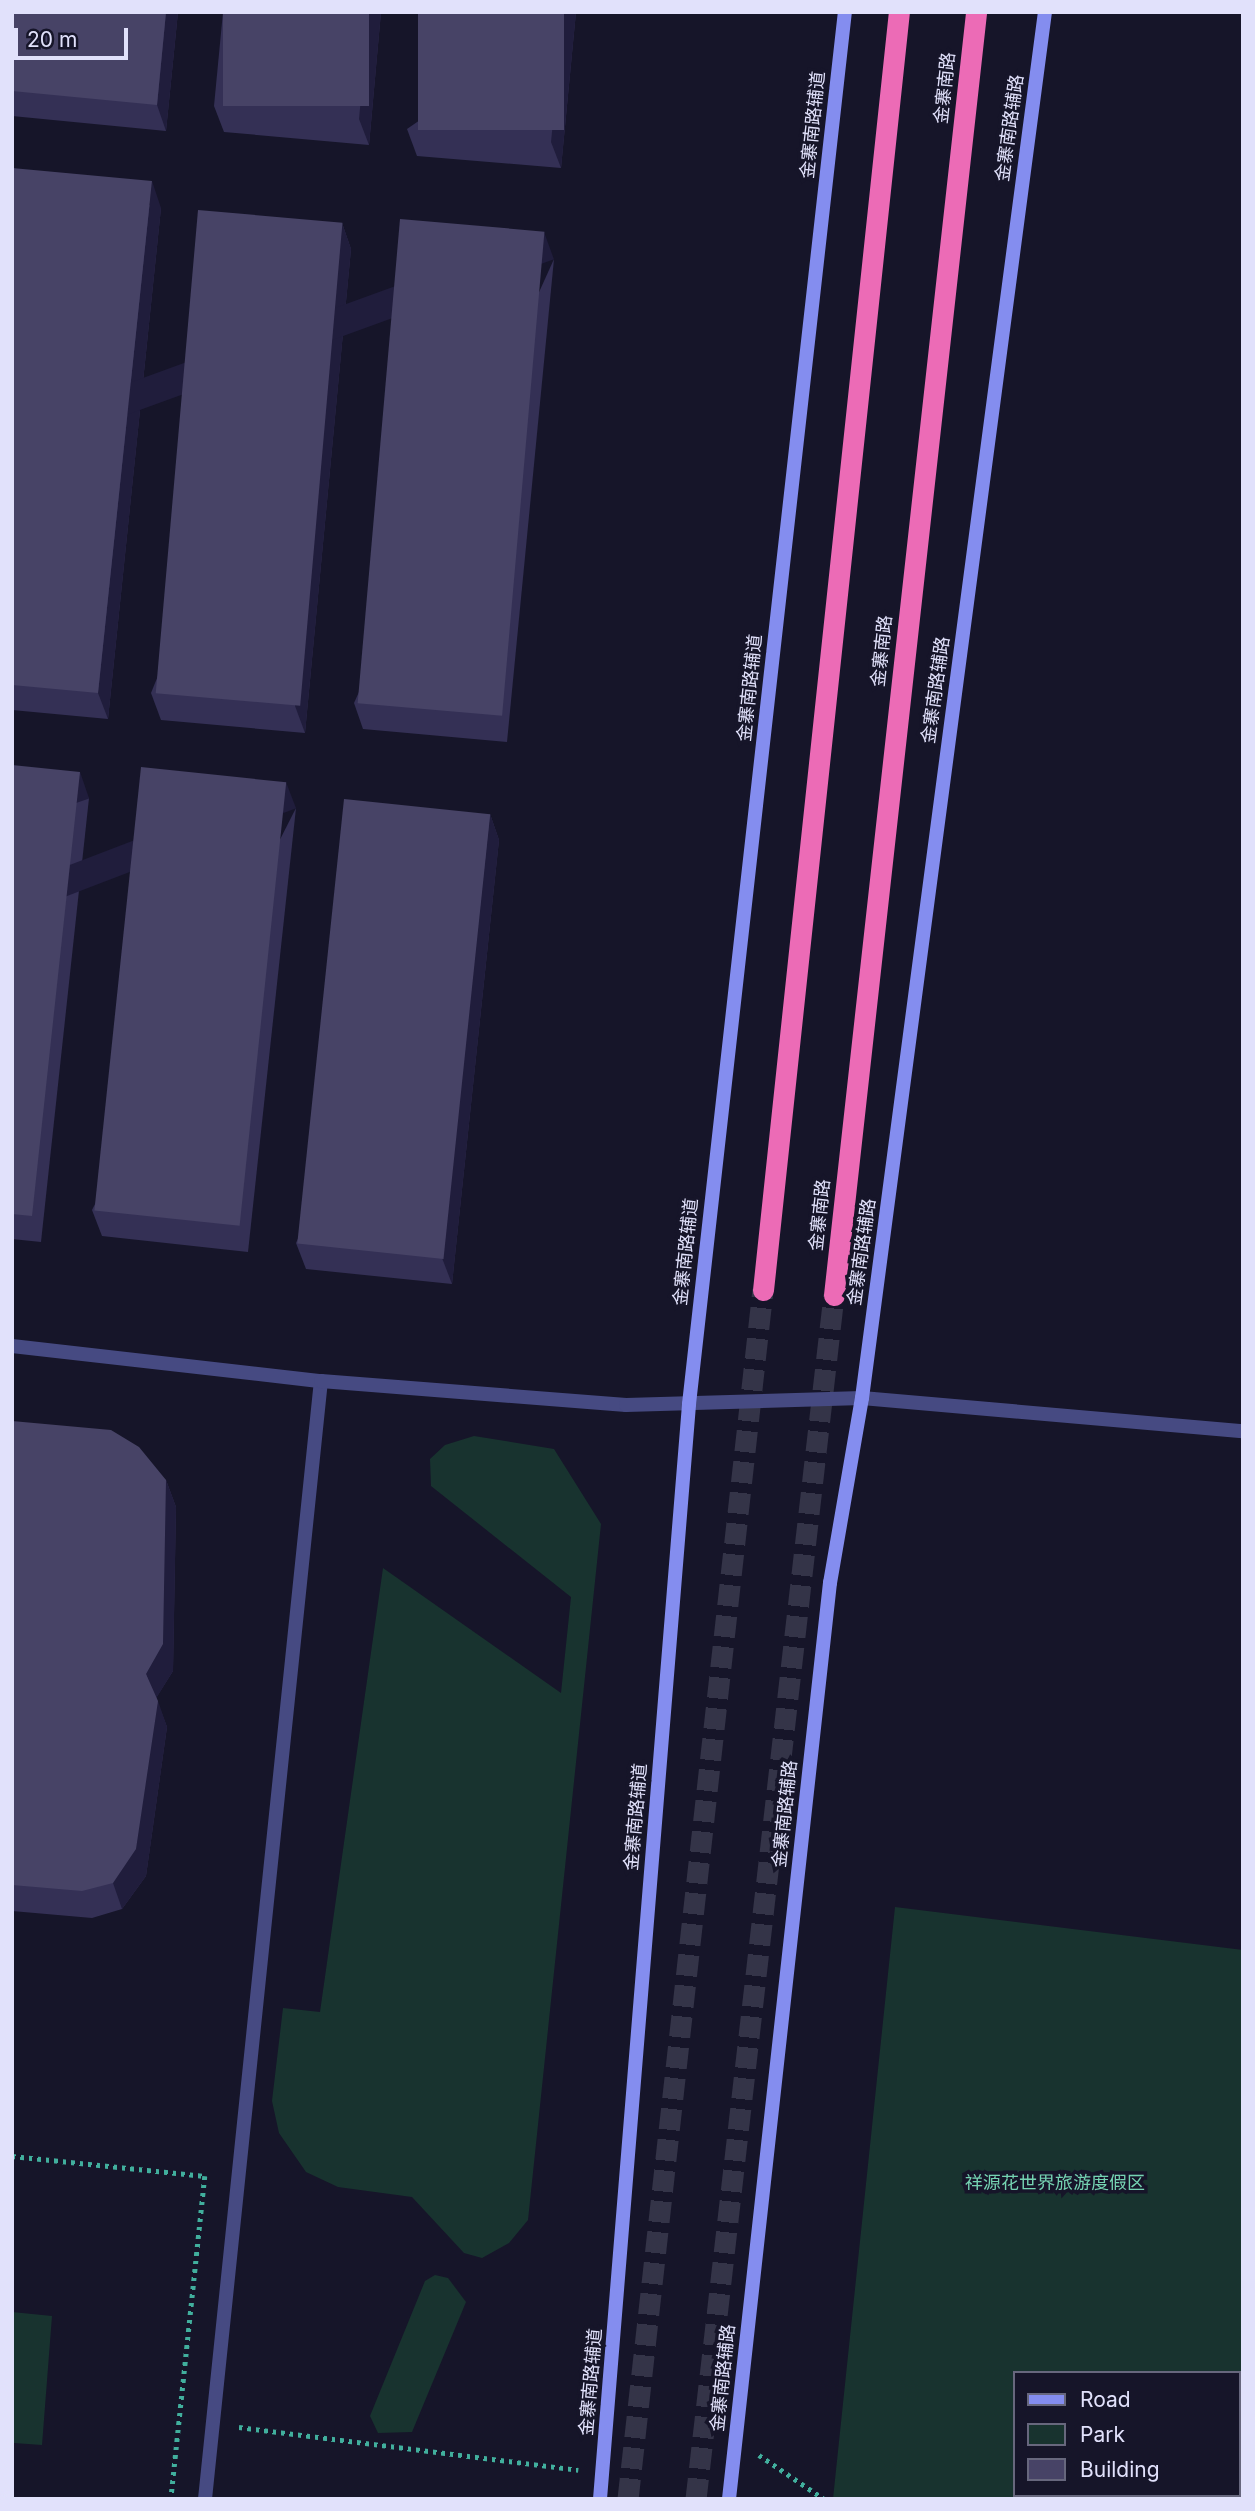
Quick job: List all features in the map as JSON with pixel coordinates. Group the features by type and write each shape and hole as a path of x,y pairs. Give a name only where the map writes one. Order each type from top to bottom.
{"highway":[{"path":"763,1290 899,12"},
{"name":"金寨南路","path":"834,1295 976,12"}],"street":[{"name":"金寨南路辅道","path":"600,2499 689,1404 845,12"},
{"name":"金寨南路辅路","path":"729,2499 830,1583 862,1398 1045,12"},
{"path":"12,1346 321,1381 689,1404 862,1398 1243,1431"},
{"path":"205,2499 321,1381"}],"path":[{"path":"12,2156 205,2176 171,2499"},
{"path":"179,2419 603,2473"},
{"path":"735,2439 824,2499"}],"green space":[{"path":"474,1436 554,1449 601,1524 528,2220 509,2243 482,2258 464,2253 412,2197 338,2187 306,2172 279,2133 272,2101 283,2008 320,2012 383,1568 561,1693 571,1597 431,1486 430,1459 445,1445"},
{"name":"祥源花世界旅游度假区","path":"895,1907 1243,1950 1243,2499 833,2499"},
{"path":"435,2275 448,2278 466,2302 412,2432 378,2433 370,2416 425,2281"},
{"path":"12,2312 52,2316 42,2445 14,2443 14,2465"}],"building":[{"path":"12,12 166,12 157,105 12,91"},
{"path":"223,12 369,12 369,106 223,106"},
{"path":"418,12 564,12 564,130 418,130"},
{"path":"12,168 152,181 98,693 12,685"},
{"path":"198,210 342,223 300,706 156,693"},
{"path":"400,219 544,232 502,716 358,703"},
{"path":"12,765 80,772 32,1216 12,1214"},
{"path":"141,767 286,782 240,1226 94,1211"},
{"path":"344,799 490,814 443,1259 297,1244"},
{"path":"12,1421 111,1430 139,1447 166,1480 163,1644 146,1674 158,1701 136,1849 113,1883 82,1891 12,1885"}],"tunnel":[{"path":"628,2499 763,1290"},
{"path":"696,2499 834,1295"}]}
